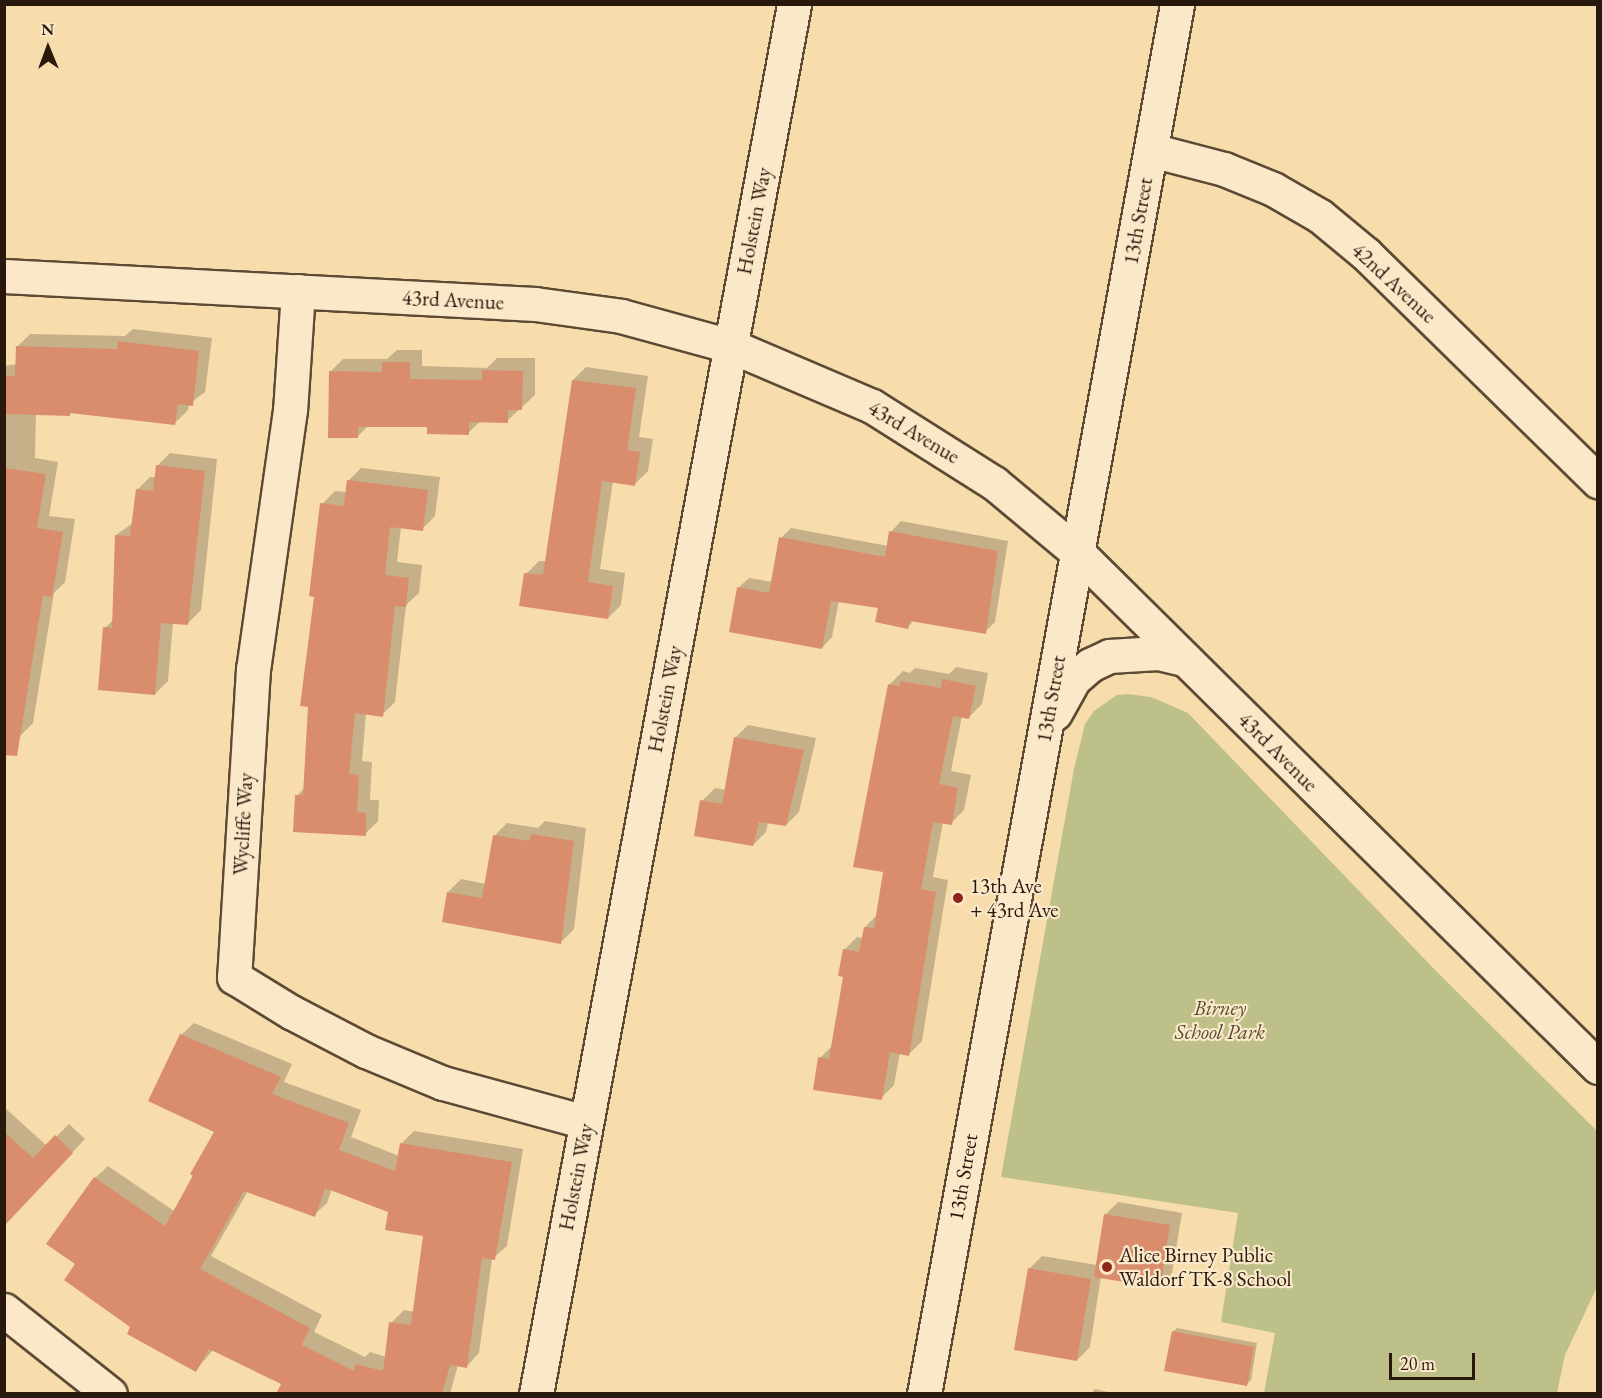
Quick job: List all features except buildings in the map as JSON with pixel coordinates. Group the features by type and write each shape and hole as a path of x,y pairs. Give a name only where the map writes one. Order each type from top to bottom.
{"street":[{"name":"Holstein Way","path":"536,1394 794,4"},
{"name":"13th Street","path":"924,1394 1178,4"},
{"name":"42nd Avenue","path":"1151,150 1224,169 1274,189 1320,216 1366,254 1598,481"},
{"name":"43rd Avenue","path":"4,276 535,304 621,316 731,346 813,378 928,438 994,483 1078,553 1598,1067"},
{"name":"Wycliffe Way","path":"298,291 290,410 251,692 234,977 366,1051 443,1083 586,1122"},
{"path":"1045,730 1074,679 1090,665 1109,656 1132,653 1185,659"},
{"path":"4,1310 110,1394"}],"green space":[{"name":"Birney School Park","path":"1117,695 1151,697 1188,713 1436,971 1597,1131 1597,1287 1565,1355 1557,1393 1264,1393 1275,1333 1221,1322 1238,1213 1001,1177 1074,769 1085,724 1094,711"}],"place":[{"name":"13th Ave + 43rd Ave","path":"958,898"},
{"name":"Alice Birney Public Waldorf TK-8 School","path":"1107,1267"}]}
